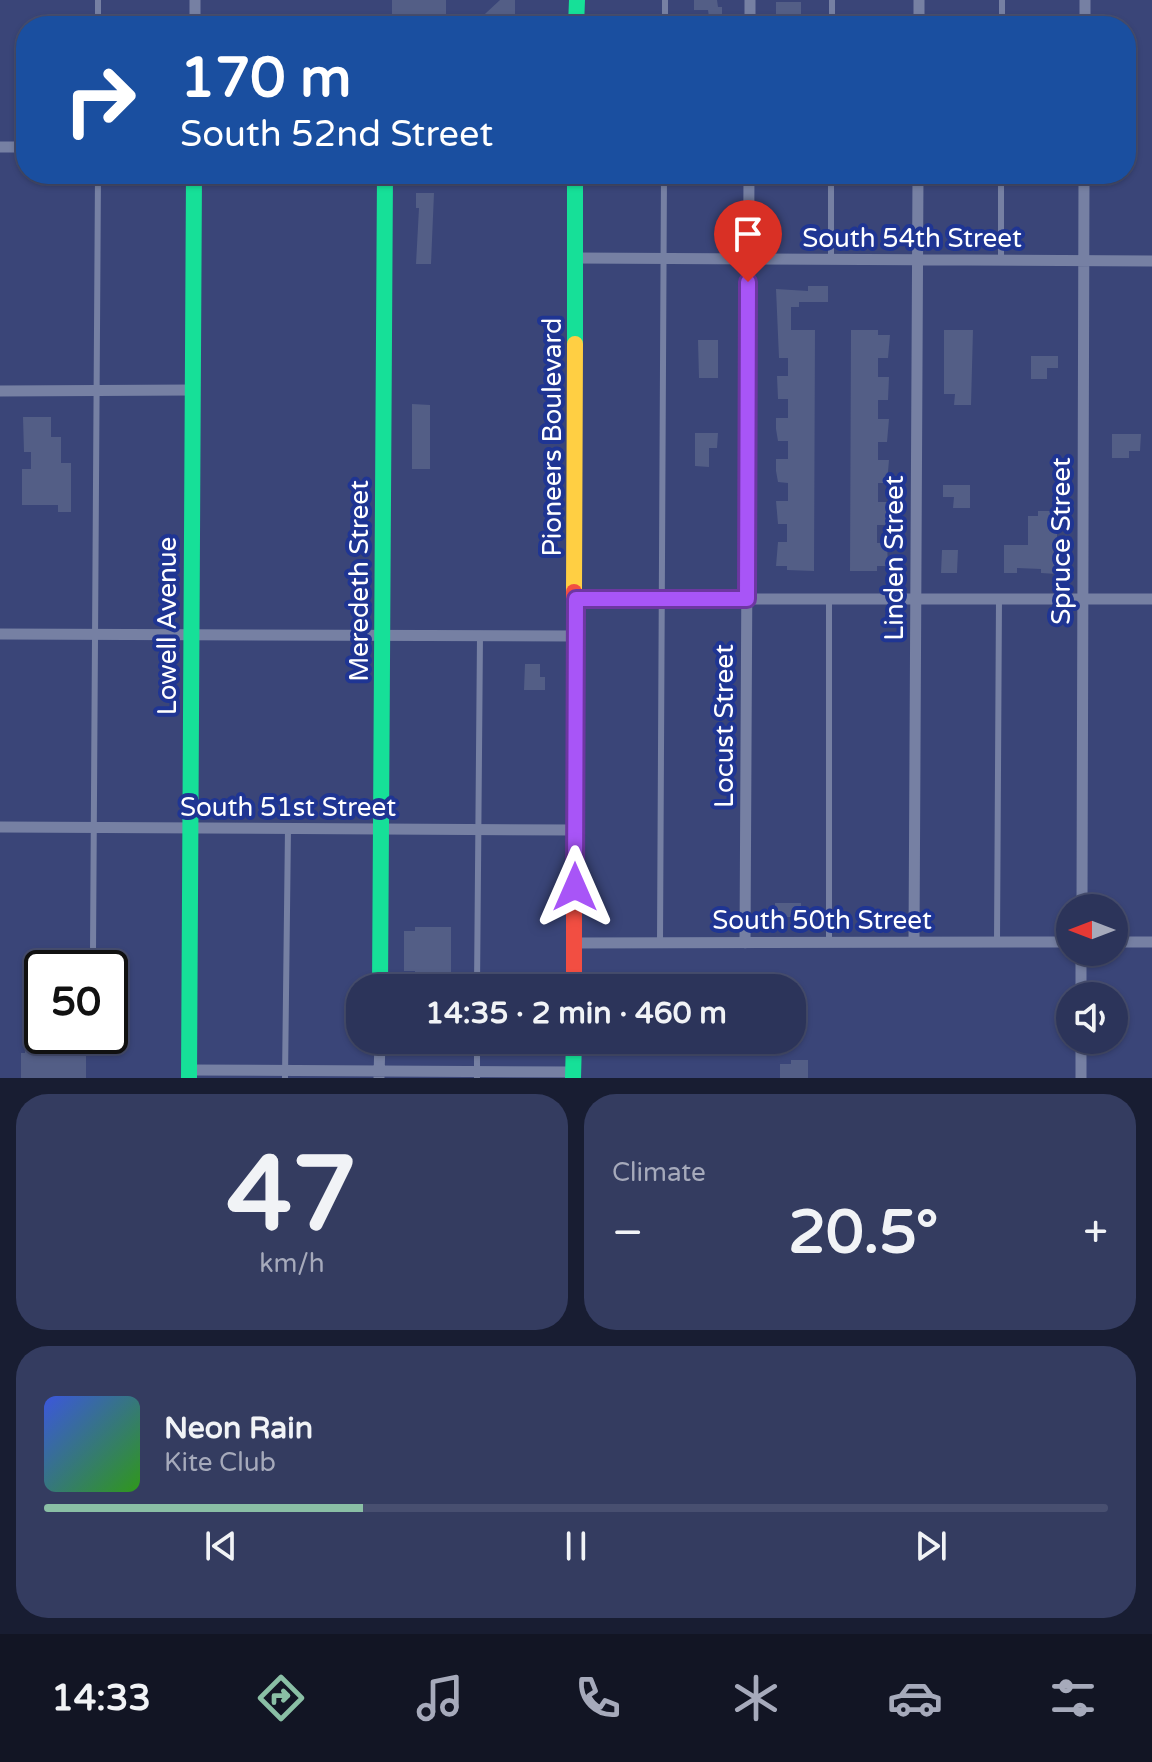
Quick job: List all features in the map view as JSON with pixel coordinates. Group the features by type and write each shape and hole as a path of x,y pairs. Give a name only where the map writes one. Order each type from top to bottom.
{"street":[{"name":"Lowell Avenue","path":"189,1074 194,184"},
{"name":"Meredeth Street","path":"380,974 385,184"},
{"name":"Pioneers Boulevard","path":"574,974 575,184"},
{"name":"Locust Street","path":"745,943 749,184"},
{"name":"Linden Street","path":"914,942 918,184"},
{"name":"Spruce Street","path":"1082,894 1084,184"},
{"name":"South 54th Street","path":"575,258 1152,261"},
{"path":"0,391 193,390"},
{"path":"576,599 1152,599"},
{"path":"0,634 576,636"},
{"name":"South 51st Street","path":"0,827 575,830"},
{"name":"South 50th Street","path":"574,943 1056,942"},
{"path":"1128,942 1152,942"},
{"path":"379,1075 380,1054"},
{"path":"189,1074 573,1075 574,1054"},
{"path":"1081,1054 1081,1078"}],"lane":[{"path":"93,950 98,184"},
{"path":"660,943 664,184"},
{"path":"831,184 831,259"},
{"path":"1001,184 1001,260"},
{"path":"829,599 829,942"},
{"path":"997,942 999,599"},
{"path":"477,974 480,635"},
{"path":"285,1074 288,828"},
{"path":"477,1054 477,1075"}],"building":[{"path":"392,0 446,0 446,16 392,16"},
{"path":"500,0 515,0 515,16 483,16"},
{"path":"694,0 717,0 718,7 722,7 722,16 709,16 708,10 694,10"},
{"path":"776,2 801,2 801,16 776,16"},
{"path":"416,193 434,193 431,264 416,264 419,208 416,208"},
{"path":"808,286 828,286 828,302 799,302 799,307 791,307 791,330 815,330 814,571 787,570 787,566 776,566 778,542 787,542 787,524 778,524 776,501 788,501 788,483 778,482 776,471 776,459 788,459 788,441 778,441 776,429 776,418 788,418 788,399 778,399 777,376 788,376 788,358 779,358 776,289 808,291"},
{"path":"851,330 878,330 878,335 890,335 888,358 878,358 878,377 889,377 888,400 878,400 878,419 889,419 887,442 878,442 878,460 889,460 887,483 878,483 878,502 889,502 889,514 887,525 877,525 877,543 887,543 888,566 877,566 877,571 850,571"},
{"path":"944,330 973,330 971,405 954,405 955,394 944,394"},
{"path":"698,340 718,340 718,378 699,378"},
{"path":"1031,356 1058,356 1058,368 1047,368 1047,379 1031,379"},
{"path":"412,404 430,405 430,469 412,469"},
{"path":"23,417 51,417 51,437 61,437 61,463 71,463 71,512 58,512 58,505 22,505 22,469 31,469 31,452 24,452"},
{"path":"695,433 718,433 717,448 709,448 709,467 695,466"},
{"path":"1112,434 1141,434 1140,451 1129,451 1129,458 1112,458"},
{"path":"943,485 970,485 970,508 953,508 954,497 943,497"},
{"path":"1038,511 1057,511 1057,574 1041,573 1041,569 1017,568 1017,573 1004,573 1004,545 1028,545 1028,516 1038,516"},
{"path":"942,550 958,550 957,573 941,573"},
{"path":"525,664 540,664 540,677 545,677 545,690 524,690"},
{"path":"775,903 801,903 801,917 775,917"},
{"path":"415,927 451,927 451,974 404,971 404,931 415,931"},
{"path":"21,1053 86,1054 86,1078 21,1078"},
{"path":"791,1060 808,1060 808,1078 780,1078 780,1064 791,1064"}],"traffic: fast":[{"path":"576,16 577,0"},
{"path":"189,1078 194,184"},
{"path":"380,974 385,184"},
{"path":"575,184 575,344"},
{"path":"573,1078 574,1054"}],"traffic: slow":[{"path":"574,592 575,344"}],"traffic: jam":[{"path":"574,592 574,974"}],"route":[{"path":"575,887 576,599 747,599 748,282"}]}
